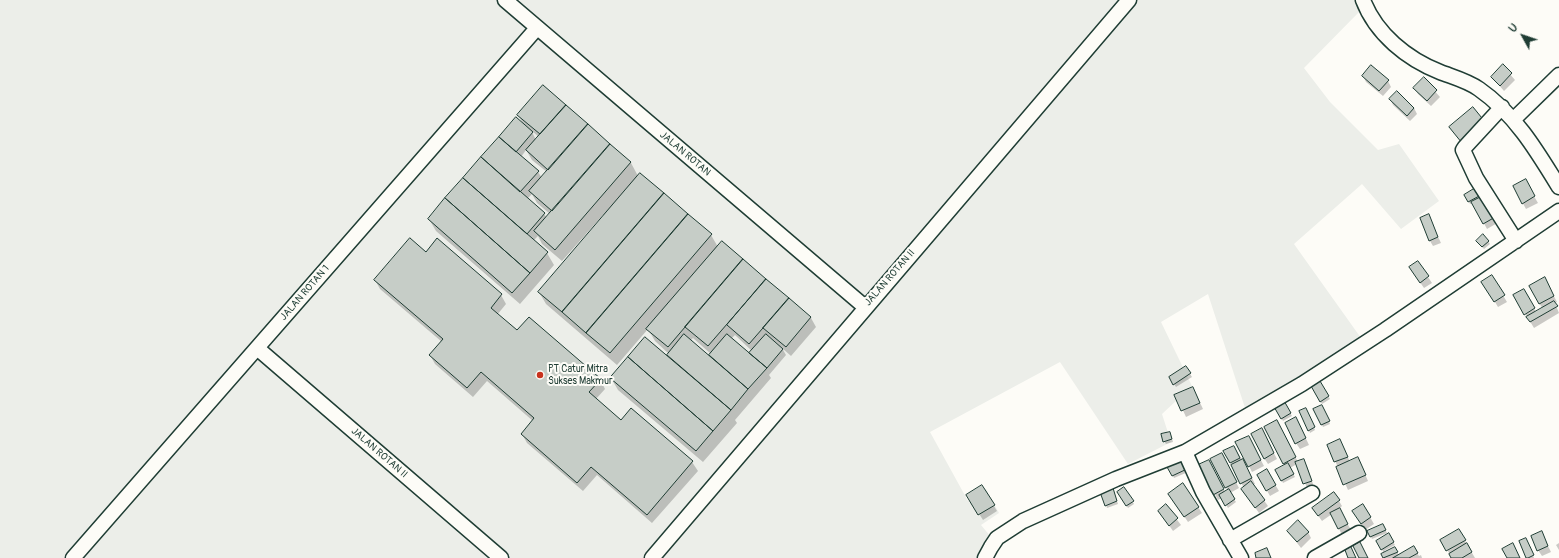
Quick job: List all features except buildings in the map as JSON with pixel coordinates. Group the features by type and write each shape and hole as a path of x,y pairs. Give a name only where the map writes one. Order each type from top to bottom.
{"street":[{"name":"JALAN ROTAN","path":"505,0 865,307"},
{"name":"JALAN ROTAN II","path":"652,558 1129,0"},
{"path":"1363,0 1375,24 1402,52 1419,63 1478,87 1502,107 1514,120 1545,162 1559,187"},
{"name":"JALAN ROTAN 1","path":"73,558 537,28"},
{"path":"1514,120 1559,75"},
{"path":"1502,107 1463,150 1476,178 1516,240"},
{"path":"985,558 997,538 1023,521 1116,479 1184,452 1343,358 1559,211"},
{"name":"JALAN ROTAN II","path":"257,348 501,558"},
{"path":"1184,452 1203,492 1241,558"},
{"path":"1230,540 1312,494"},
{"path":"1316,558 1359,533"}],"shaded area":[{"path":"0,0 1358,0 1361,10 1304,68 1330,102 1378,150 1399,144 1439,201 1401,229 1362,184 1294,244 1361,338 1246,411 1208,294 1161,322 1192,386 1162,414 1171,442 1128,464 1060,362 930,432 968,501 986,489 999,513 981,525 991,537 976,558 0,558"}],"place":[{"name":"PT Catur Mitra Sukses Makmur","path":"540,375"}]}
